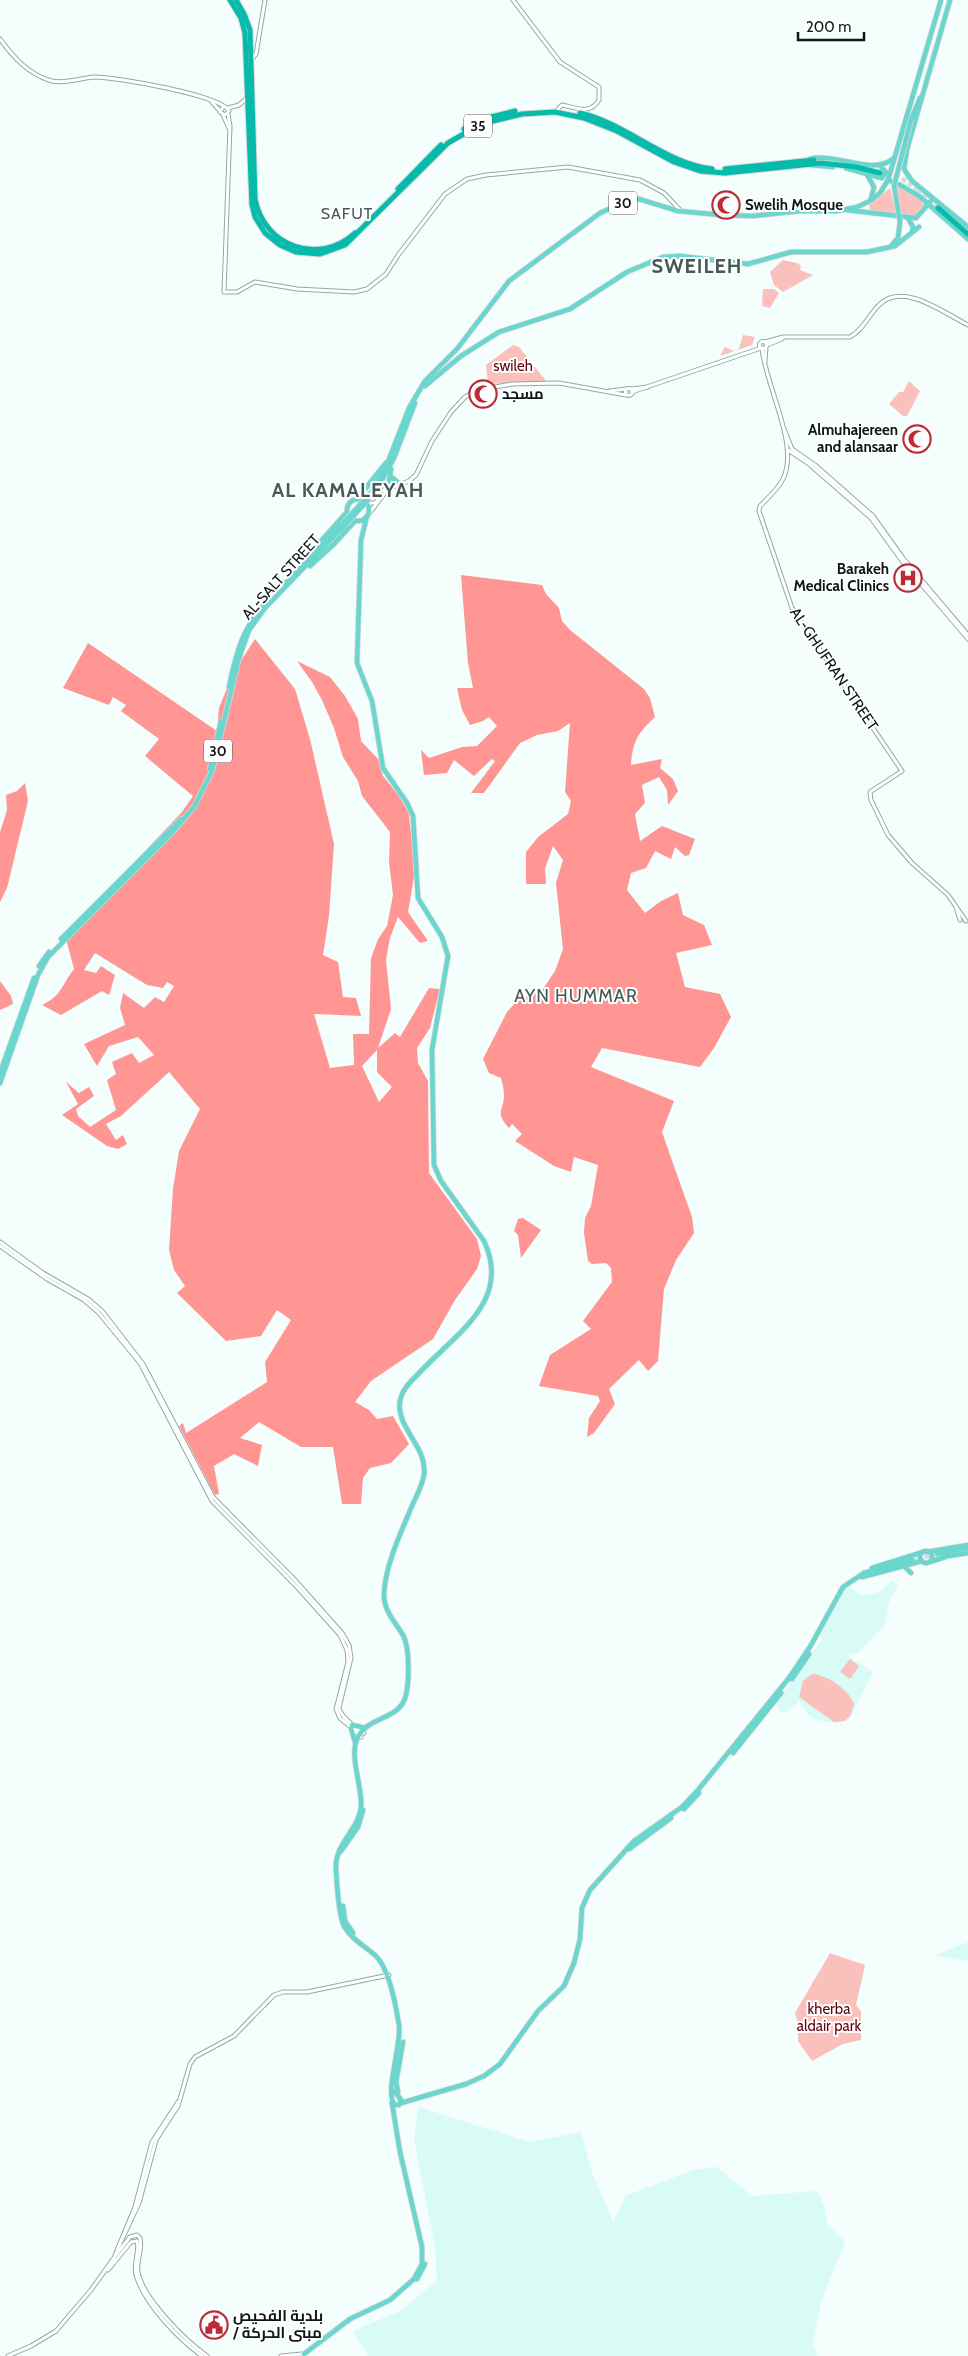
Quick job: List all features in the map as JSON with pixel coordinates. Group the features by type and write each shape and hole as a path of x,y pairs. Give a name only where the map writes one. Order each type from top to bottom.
{"highway":[{"name":"35","path":"230,0 241,18 245,33 255,199 264,223 277,238 305,250 318,250 335,246 353,235 433,152 462,130 480,121 505,113 532,109 558,109 588,115 611,124 671,157 700,168 727,169 808,162 846,163 881,170"},
{"name":"35","path":"236,0 248,22 252,59 251,200 258,222 265,233 280,245 296,252 309,254 330,252 348,243 430,160 457,137 488,122 522,114 555,112 584,118 617,131 674,162 700,171 725,173 808,162"},
{"path":"935,204 968,229"},
{"path":"935,204 968,234"}],"main road":[{"name":"30","path":"457,349 509,281 596,216 620,204 639,199 683,212 749,216 844,210 858,207 870,201 880,193 888,180 942,0"},
{"path":"950,0 921,97 904,161 904,169 912,181 924,190 968,239"},
{"path":"888,248 898,238 900,222 894,186 911,120 917,102 921,97"},
{"path":"808,162 883,177 886,172 881,170 895,157"},
{"path":"892,167 904,169"},
{"path":"866,173 874,187 870,201"},
{"path":"900,184 906,182 907,175"},
{"path":"888,180 900,184 935,204"},
{"path":"907,188 912,181"},
{"path":"919,196 924,195 924,190"},
{"path":"844,210 908,218 919,217 935,204"},
{"path":"908,218 913,227 911,234"},
{"name":"30","path":"461,356 507,329 570,309 627,272 666,256 748,264 791,252 867,252 898,245 918,227"},
{"path":"457,349 458,355 461,356"},
{"name":"AL-SALT STREET","path":"392,458 418,391 457,349"},
{"name":"AL-SALT STREET","path":"0,1082 38,975 48,957 169,836 203,793 213,768 245,638 260,613 372,494 392,458 409,415 422,389 461,356"},
{"path":"388,487 392,458"},
{"path":"300,570 347,512 349,504 357,499 392,458"},
{"path":"390,476 401,484"},
{"path":"356,1743 362,1733 401,1707 406,1691 405,1642 386,1608 384,1597 386,1580 424,1473 423,1460 401,1415 401,1395 414,1379 474,1318 489,1292 492,1275 488,1252 484,1242 441,1181 434,1165 432,1050 448,956 442,936 418,898 413,816 407,802 383,768 373,705 357,663 357,605 362,534 367,516 366,504 357,499"},
{"path":"347,512 350,518 356,521 362,534"},
{"path":"300,570 325,553 356,521 367,516"},
{"name":"AL-SALT STREET","path":"0,1072 23,1005 43,959 182,817 199,794 210,767 236,654 243,634 256,614 300,570"},
{"path":"860,1577 904,1566 925,1552 938,1554 968,1549"},
{"path":"397,2104 415,2097 466,2084 484,2076 500,2064 538,2012 564,1986 576,1957 583,1912 592,1891 620,1858 640,1840 686,1808 730,1756 798,1671 844,1590 872,1568 912,1560 926,1563 930,1562 938,1554 968,1549"},
{"path":"922,1561 920,1557 925,1552"},
{"path":"925,1552 932,1557 930,1562"},
{"path":"904,1566 911,1573"},
{"path":"351,1727 362,1733"},
{"path":"351,1727 356,1743 361,1804 357,1822 340,1848 336,1862 341,1915 346,1929 378,1959 388,1975 400,2033 392,2094 397,2104"},
{"path":"303,2355 350,2318 390,2300 414,2279 420,2267 422,2247 398,2144 398,2093 396,2082 403,2032 388,1975 382,1960 352,1932 344,1914 339,1862 342,1850 356,1830 363,1811 358,1748 362,1733"},
{"path":"392,2094 393,2091 415,2097"}],"street":[{"path":"252,59 256,54 265,0"},
{"path":"513,0 560,62 599,87 600,100 591,109 583,110 562,105 558,109"},
{"path":"0,39 24,67 51,80 106,78 188,93 211,101 227,110"},
{"path":"239,106 245,100 248,93"},
{"path":"211,101 223,115 229,128"},
{"path":"220,111 246,104 249,110"},
{"path":"223,115 227,110"},
{"path":"227,110 229,128 224,292 237,292 255,282 297,290 354,292 367,289 386,274 445,194 467,179 482,175 570,167 644,181 664,192 683,212"},
{"path":"674,210 675,205"},
{"path":"745,353 785,337 850,337 882,302 900,296 915,298 968,325"},
{"path":"607,391 648,387 764,346"},
{"path":"764,346 762,354 790,447 873,516 903,558 968,635"},
{"path":"764,346 765,362"},
{"path":"752,351 762,354"},
{"path":"366,504 375,503 388,487 401,484 416,475 432,441 455,406 478,390 493,385 537,383 574,384 626,395 630,395 630,390"},
{"path":"626,395 630,390"},
{"path":"783,426 788,449 809,464 871,518 902,561 968,639"},
{"name":"AL-GHUFRAN STREET","path":"788,449 784,478 760,506 759,515 792,608 902,771 872,790 869,795 881,824 912,863 944,890 956,906"},
{"path":"367,516 388,487"},
{"path":"956,906 960,920"},
{"path":"956,906 966,921"},
{"path":"0,1244 46,1279 88,1303 124,1342 146,1369 213,1498 294,1579 346,1639 350,1649 351,1663 339,1708 341,1715 351,1727 362,1733"},
{"path":"118,2248 139,2204 156,2140 178,2106 192,2060 202,2052 234,2036 268,1998 283,1992 307,1992 388,1975"},
{"path":"115,2259 135,2207 147,2152 155,2136 178,2102"},
{"path":"131,2224 136,2235 142,2241 138,2265 139,2277 159,2310 182,2337 207,2356"},
{"path":"8,2356 47,2338 91,2290 130,2237 136,2235"},
{"path":"115,2259 131,2242 137,2241 136,2275 179,2337 202,2356"},
{"path":"281,2356 303,2355"}],"shaded area":[{"path":"461,575 542,585 546,594 559,608 562,621 570,630 644,689 650,698 655,717 637,738 631,765 662,759 660,768 673,779 678,791 668,805 667,790 659,777 642,785 645,803 635,814 640,841 662,826 695,839 689,855 685,856 675,847 671,859 655,851 646,868 631,873 627,890 645,913 661,901 678,893 683,915 704,925 712,945 676,953 685,987 720,994 731,1017 714,1048 700,1067 602,1048 591,1067 674,1101 662,1132 692,1217 694,1233 676,1260 664,1289 658,1361 648,1371 639,1360 609,1389 615,1404 594,1433 587,1437 589,1418 600,1401 598,1396 539,1386 550,1355 591,1329 583,1321 612,1282 611,1268 606,1263 592,1264 588,1261 584,1233 585,1218 591,1206 598,1165 574,1157 571,1172 554,1166 515,1141 522,1134 512,1124 509,1128 502,1118 504,1094 501,1078 489,1073 483,1059 507,1012 516,1002 543,989 555,971 563,949 556,883 563,860 553,846 545,869 546,884 526,884 526,852 538,837 568,814 571,801 565,792 570,723 558,731 537,735 520,743 484,793 471,793 495,761 492,759 474,776 454,760 447,773 424,775 421,750 429,758 462,747 477,746 497,726 489,717 470,725 462,710 457,688 473,688 468,663"},
{"path":"255,639 295,689 310,739 334,844 329,916 323,955 338,962 343,997 356,998 361,1016 314,1014 330,1068 354,1065 353,1034 369,1034 371,958 378,939 387,926 393,895 389,862 390,832 362,796 358,781 343,757 334,728 322,700 297,661 330,677 345,696 358,719 361,741 378,759 383,776 400,797 409,814 415,871 408,912 428,941 420,943 398,917 390,938 386,960 391,1009 378,1048 395,1033 400,1037 429,988 440,989 430,1028 417,1048 418,1063 428,1081 429,1173 477,1239 481,1256 477,1269 455,1300 433,1339 371,1381 355,1402 369,1410 377,1419 393,1416 409,1444 391,1463 370,1468 363,1478 361,1504 342,1504 333,1447 301,1447 259,1422 240,1438 262,1445 258,1466 234,1454 214,1466 219,1494 215,1495 179,1426 183,1423 186,1433 267,1382 265,1362 291,1320 277,1310 261,1336 226,1341 177,1293 185,1286 174,1270 169,1250 173,1189 179,1151 200,1109 169,1072 121,1116 106,1124 116,1140 123,1135 127,1144 118,1149 107,1146 62,1115 78,1104 66,1082 79,1093 89,1087 94,1096 76,1109 78,1116 90,1127 116,1110 107,1080 116,1074 112,1062 132,1053 139,1063 154,1055 138,1037 109,1046 97,1066 84,1044 125,1025 120,1008 123,993 144,1008 155,997 164,1002 174,986 167,982 163,988 147,985 95,953 84,970 96,973 101,966 115,975 109,995 102,991 61,1015 42,1005 58,993 74,969 65,935 182,812 193,796 145,756 159,739 121,711 126,705 113,697 109,705 63,688 88,643 217,731 219,708 234,671","holes":["377,1050 377,1072 392,1087 379,1102 362,1066"]},
{"path":"25,783 28,801 7,888 0,902 0,832 7,810 6,795 17,791"},
{"path":"0,981 11,996 13,1004 0,1010"},
{"path":"523,1218 541,1230 521,1258 518,1235 514,1231 518,1219"},
{"path":"892,1581 898,1585 890,1600 884,1626 857,1654 849,1654 849,1657 873,1672 850,1718 840,1723 816,1720 809,1715 799,1700 789,1711 780,1713 776,1703 823,1638 820,1635 845,1589 848,1587 863,1596 879,1592"},
{"path":"968,1942 968,1961 934,1956"},
{"path":"418,2107 530,2142 581,2132 591,2170 613,2222 625,2196 693,2170 717,2167 752,2196 817,2191 824,2206 828,2225 845,2242 821,2302 813,2343 817,2356 368,2356 353,2331 400,2311 437,2281 435,2247 414,2139"}],"green space":[{"path":"896,185 903,187 927,204 928,206 916,221 901,219"},
{"path":"890,188 897,217 870,210 869,205"},
{"path":"783,260 797,263 801,266 800,270 813,275 783,292 774,285 770,272"},
{"path":"763,289 774,289 779,293 770,308 762,306"},
{"path":"743,335 755,337 752,345 720,356 725,347 734,351 739,349"},
{"name":"swileh","path":"513,345 519,347 547,382 488,384 486,365"},
{"path":"909,381 920,391 907,416 903,416 889,404 899,392 903,392"},
{"path":"850,1659 859,1666 850,1679 840,1672"},
{"path":"812,1674 831,1680 848,1694 854,1705 850,1716 845,1721 834,1722 799,1697 803,1681"},
{"name":"kherba aldair park","path":"830,1953 865,1965 856,2005 861,2011 861,2040 843,2044 812,2061 798,2041 798,2023 795,2013"}],"tunnel":[{"path":"881,170 901,178 922,191"},
{"path":"916,191 938,208"},
{"path":"912,1560 937,1554"}],"place":[{"name":"Swelih Mosque","path":"726,205"},
{"name":"مسجد","path":"483,394"},
{"name":"Almuhajereen and alansaar","path":"917,439"},
{"name":"Barakeh Medical Clinics","path":"908,578"},
{"name":"بلدية الفحيص / مبنى الحركة","path":"214,2325"}],"district":[{"name":"SAFUT","path":"347,213"},
{"name":"SWEILEH","path":"697,266"},
{"name":"AL KAMALEYAH","path":"348,490"},
{"name":"AYN HUMMAR","path":"576,996"}]}
